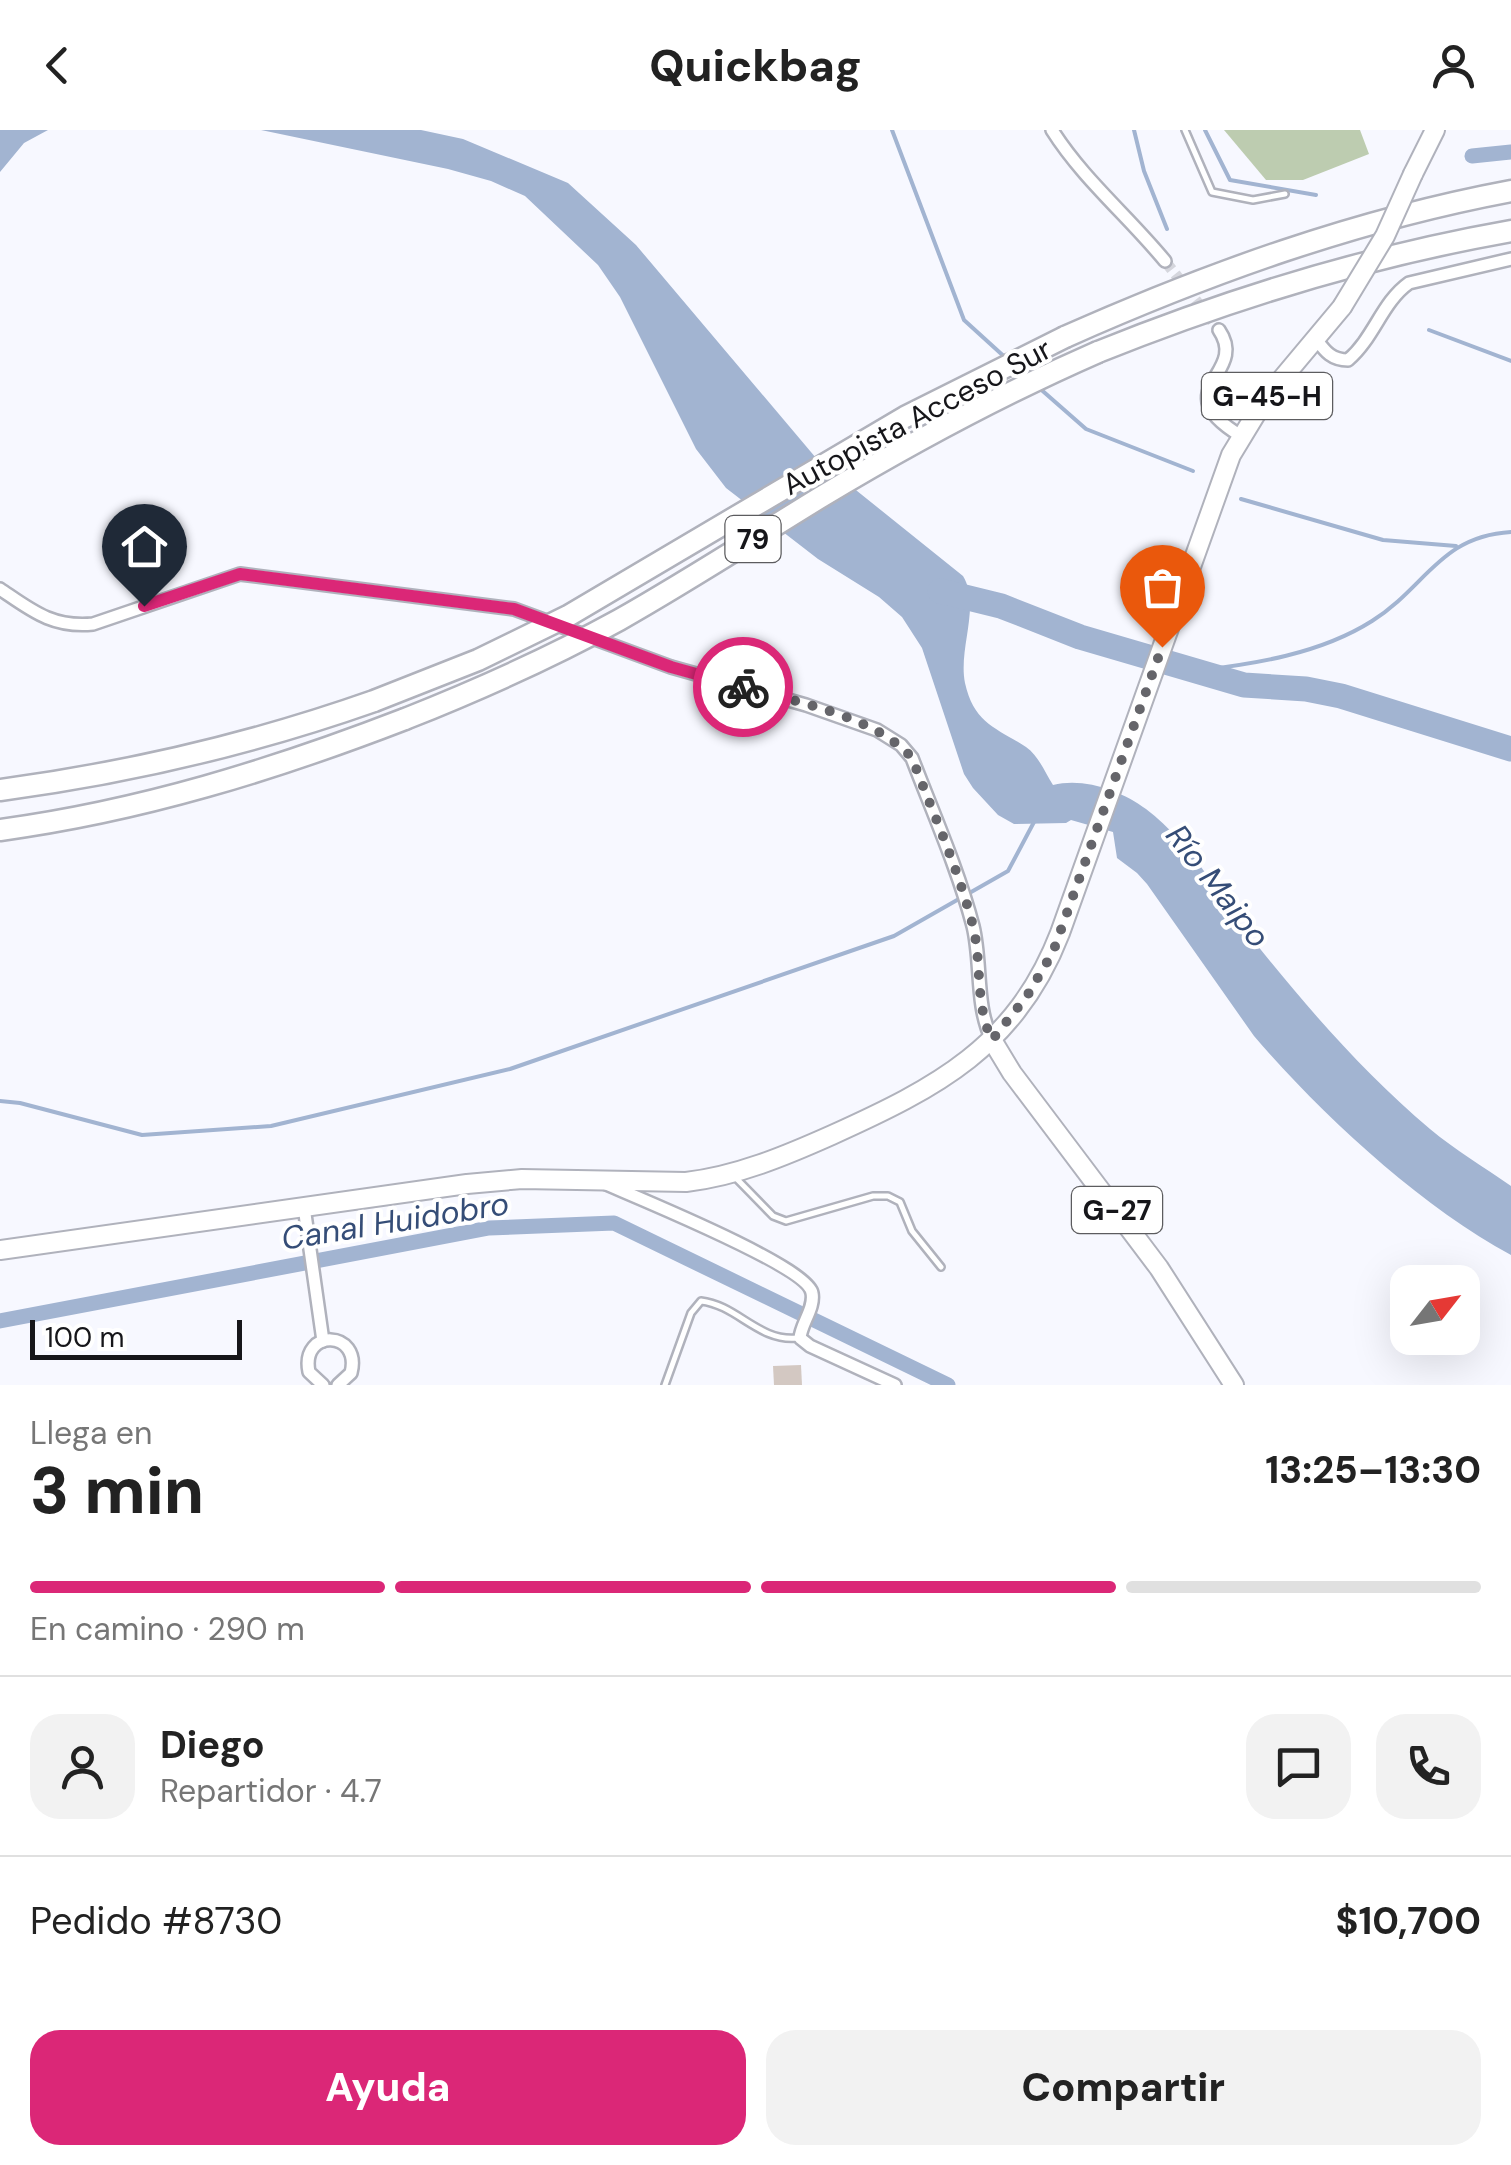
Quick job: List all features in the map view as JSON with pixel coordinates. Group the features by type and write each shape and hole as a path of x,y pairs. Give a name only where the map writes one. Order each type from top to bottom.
{"highway":[{"name":"Autopista Acceso Sur","path":"0,790 180,759 284,731 478,660 568,616 905,417 1065,337 1288,248 1394,217 1511,191"},
{"name":"Autopista Acceso Sur","path":"0,830 135,805 223,782 405,719 572,645 662,596 932,434 1014,390 1098,352 1285,284 1511,230"}],"main road":[{"name":"G-45-H","path":"0,1250 467,1184 522,1179 686,1182 732,1174 802,1148 920,1094 956,1071 992,1040 1044,970 1214,499 1241,436 1265,399 1342,307 1385,236 1434,130"},
{"name":"G-27","path":"992,1040 1159,1268 1234,1385"}],"street":[{"path":"1052,130 1088,177 1165,261"},
{"path":"1316,338 1326,353 1338,360 1348,360 1362,347 1395,293 1409,284 1511,259"},
{"path":"1219,330 1226,342 1226,354 1208,393 1208,406 1216,420 1241,436"},
{"path":"0,589 37,616 77,626 240,574 514,609 671,667 806,705 877,730 912,758 956,874 974,929 983,1022 992,1040"},
{"path":"596,1180 800,1275 812,1291 801,1332 810,1346 895,1385"},
{"path":"304,1207 322,1341"},
{"path":"323,1385 313,1378 307,1365 311,1350 330,1340 345,1345 353,1358 350,1379 338,1385"}],"lane":[{"path":"1185,130 1212,192 1253,200 1285,194"},
{"path":"732,1174 773,1216 786,1220 874,1196 888,1196 900,1202 912,1231 941,1267"},
{"path":"664,1385 692,1313 701,1300 772,1337 801,1332"}],"green space":[{"path":"1224,130 1360,130 1369,154 1303,180 1266,180"}],"water":[{"path":"0,130 48,130 24,143 0,172"},
{"path":"261,130 421,130 463,139 568,183 636,245 816,458 963,576 970,600 965,683 981,716 1031,751 1053,785 1090,784 1114,791 1136,802 1163,824 1193,856 1277,969 1361,1064 1430,1129 1511,1186 1511,1255 1407,1185 1341,1127 1281,1066 1254,1036 1147,884 1117,858 1113,832 1071,820 1014,824 998,815 964,774 922,648 902,617 726,488 696,449 620,297 598,265 525,196 448,169"}],"building":[{"path":"801,1365 802,1385 774,1385 773,1366"}],"waterway":[{"path":"892,130 964,320 1008,360"},
{"path":"1134,130 1144,171 1167,229"},
{"path":"1205,130 1230,180 1316,195"},
{"path":"1472,156 1511,152"},
{"path":"1429,330 1511,361"},
{"path":"1037,386 1086,429 1193,471"},
{"path":"1241,499 1383,540 1456,546"},
{"path":"1195,671 1263,661 1331,642 1391,608 1450,553 1487,536 1511,532"},
{"name":"Río Maipo","path":"940,591 1001,606 1080,637 1244,685 1306,689 1341,696 1511,749"},
{"path":"0,1101 142,1135 271,1126 510,1069 894,936 1008,871 1034,822"},
{"name":"Canal Huidobro","path":"0,1321 489,1228 614,1223 948,1385"}],"tunnel":[{"path":"1165,261 1219,330"}],"way so far":[{"path":"743,687 877,730 912,758 974,929 983,1022 992,1040 1027,996 1053,952 1162,647"}],"route":[{"path":"144,606 240,574 514,609 671,667 743,687"}]}
